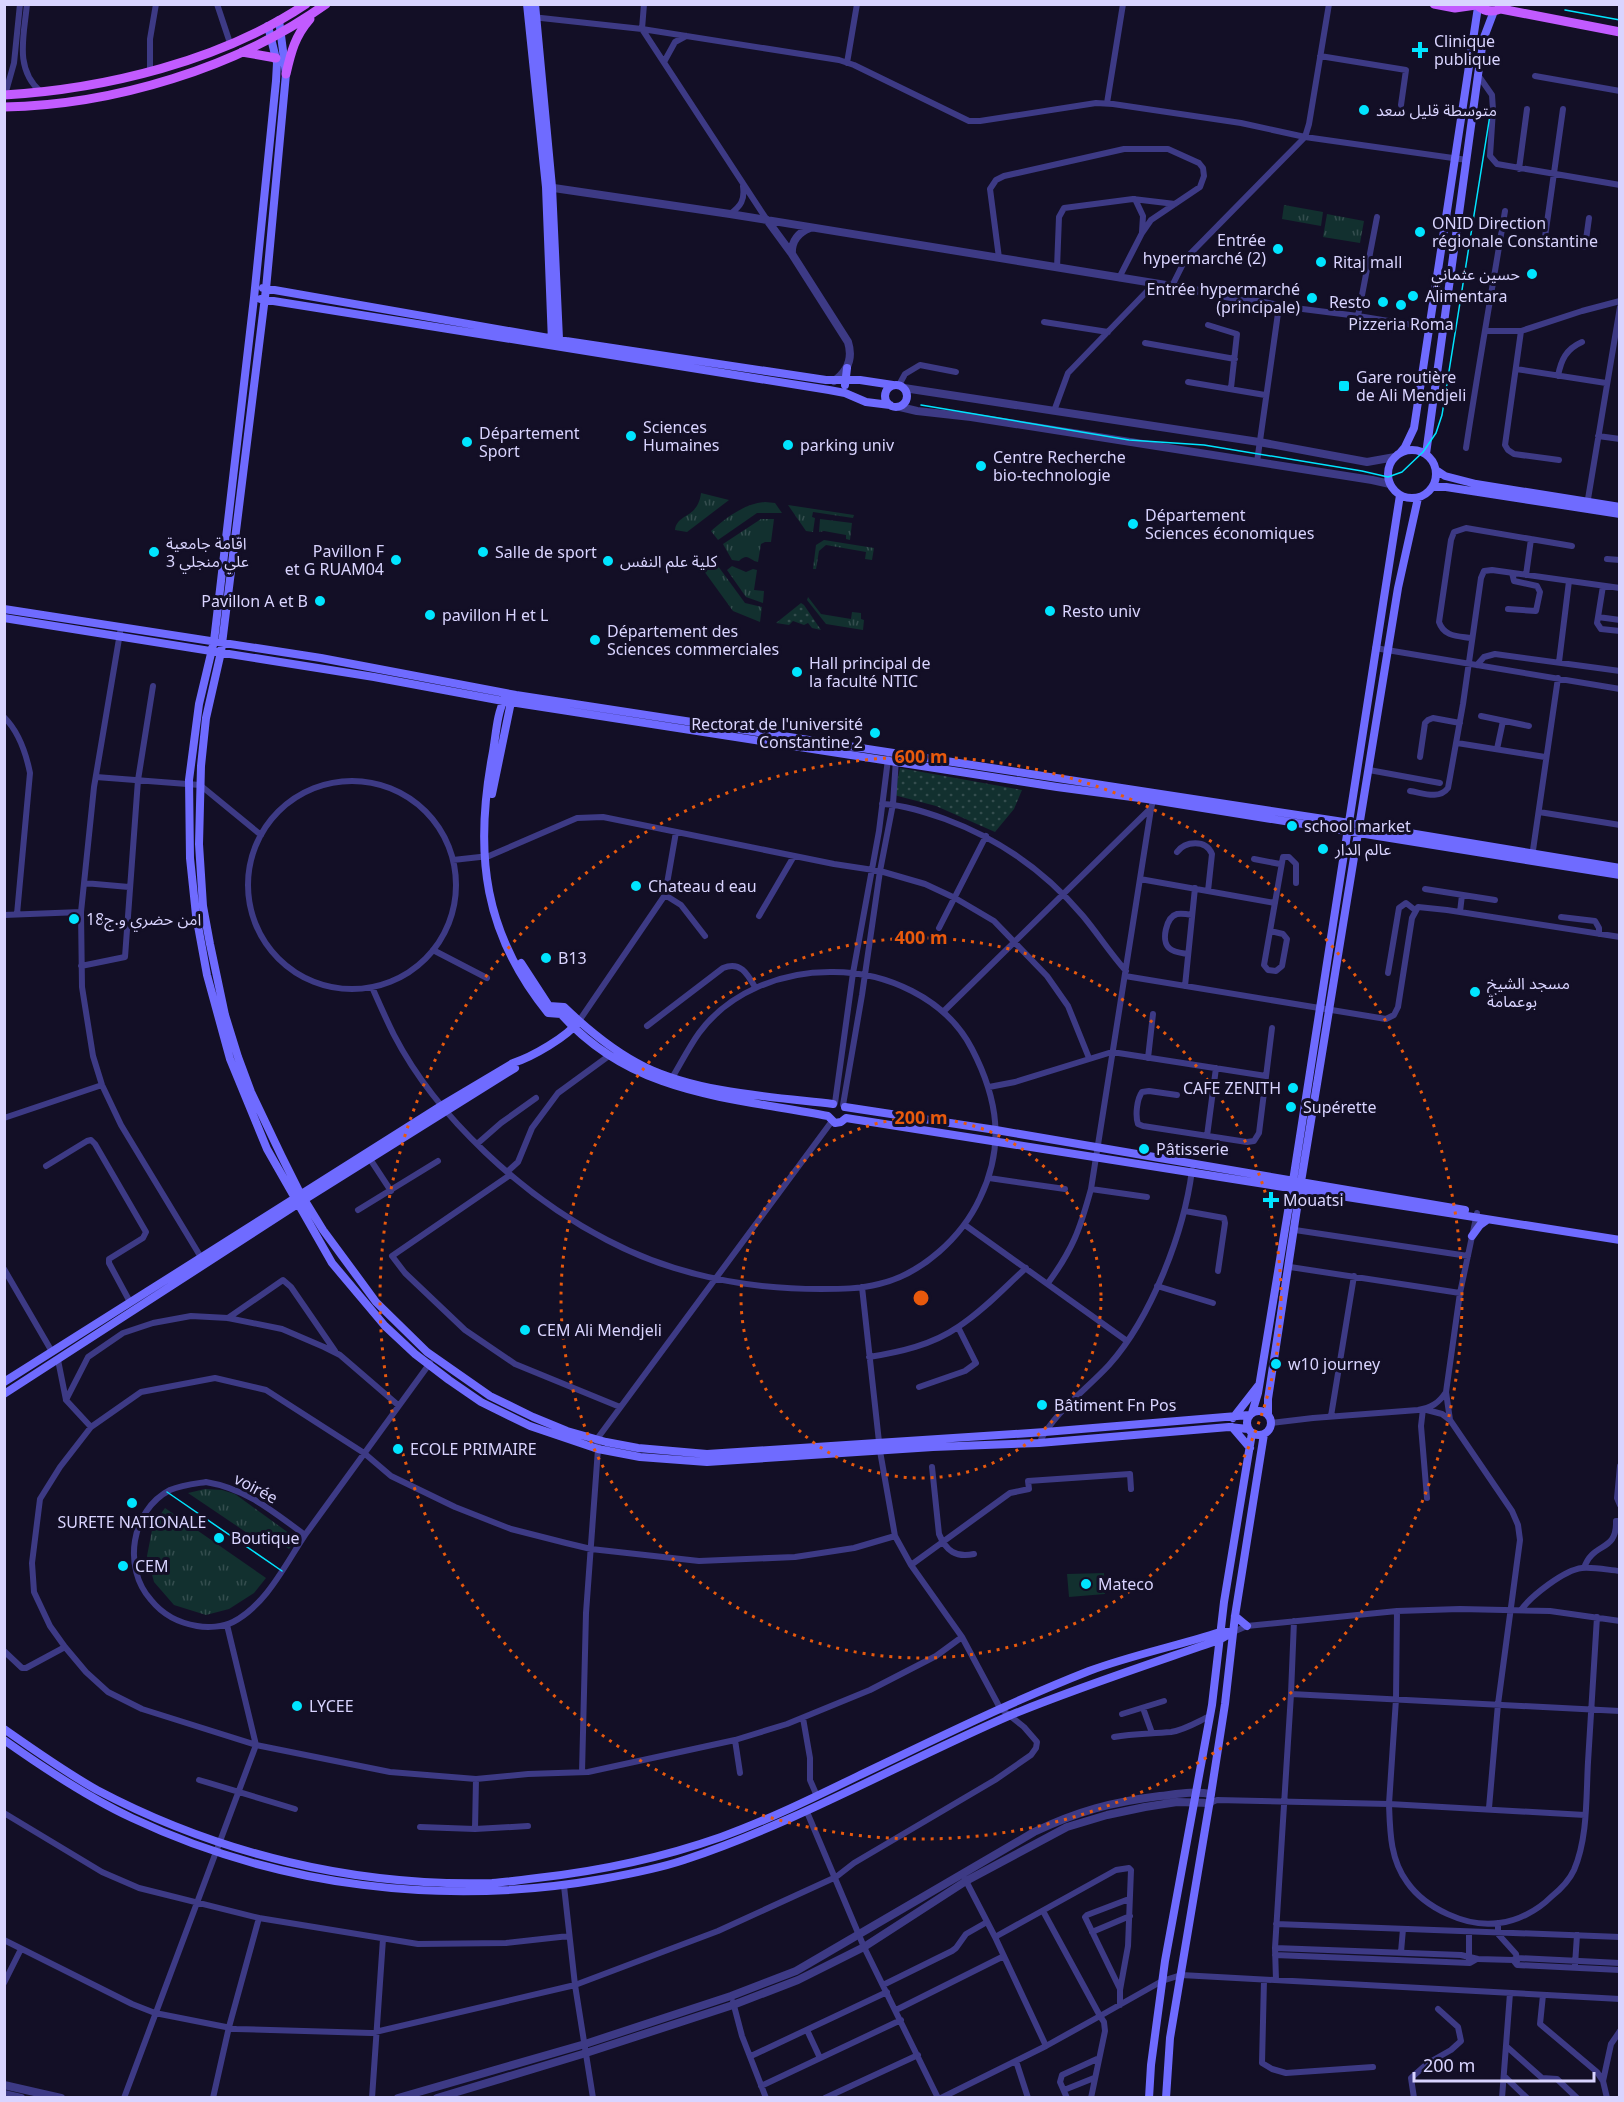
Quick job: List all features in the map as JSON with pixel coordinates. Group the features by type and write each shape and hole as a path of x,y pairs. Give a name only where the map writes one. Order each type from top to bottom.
{"main road":[{"path":"5,95 90,86 150,72 230,43 268,26 306,4"},
{"path":"4,108 66,102 149,86 204,69 271,39 326,4"},
{"path":"527,4 532,17 549,187 555,341"},
{"path":"532,17 535,4"},
{"path":"1434,4 1455,8 1477,5 1483,10 1501,8 1620,32"},
{"path":"1397,455 1413,450 1426,454 1433,461 1436,481 1429,492 1418,498 1400,495 1390,484 1387,472 1397,455 1412,434 1430,328 1477,5"},
{"path":"1426,454 1483,40 1501,8"},
{"path":"316,11 298,33 292,47 286,74 254,298 218,642 206,718 200,784 199,844 203,906 217,984 237,1057 299,1200 332,1263 385,1326 482,1402 530,1426 598,1449 640,1457 706,1462 1045,1432 1232,1422 1258,1435 1269,1430 1271,1423 1268,1414 1268,1399 1295,1230 1296,1186 1319,1009 1374,648 1400,495"},
{"path":"218,642 265,300 281,33 279,20"},
{"path":"268,26 279,61 286,74"},
{"path":"242,52 279,61"},
{"path":"254,298 265,300 555,341 834,381 855,380 899,386 907,397 905,403 900,407 866,402 845,393 555,341 266,289 256,287"},
{"path":"845,393 848,367"},
{"path":"890,405 885,396 887,389 899,386"},
{"path":"1436,470 1445,476 1476,484 1620,514"},
{"path":"1433,487 1587,506 1620,507"},
{"path":"1149,2097 1150,2065 1162,1981 1210,1716 1220,1636 1250,1448 1250,1431 1246,1422 1260,1383 1329,1010 1398,588 1418,498"},
{"path":"1384,586 1398,588"},
{"path":"4,609 217,651 507,699 892,757 1057,787 1102,788 1153,800 1620,868"},
{"path":"4,618 218,642 321,658 507,699"},
{"path":"217,651 199,704 189,785 190,858 196,915 207,975 230,1059 267,1149 299,1200"},
{"path":"507,699 492,797 487,856 493,889 513,950 549,1006 564,1007 577,1025 610,1056 641,1073 679,1088 841,1122 846,1118 847,1113 839,1105"},
{"path":"1532,857 1620,875"},
{"path":"4,1394 204,1261 444,1108 517,1067 523,1060 577,1025"},
{"path":"577,1025 645,1067 672,1078 699,1085 996,1130 1193,1164 1296,1186"},
{"path":"830,1119 827,1110 839,1105"},
{"path":"299,1200 370,1159 444,1108"},
{"path":"846,1118 1192,1174 1296,1186 1477,1215 1620,1234"},
{"path":"1477,1215 1488,1220 1620,1240"},
{"path":"1472,1236 1477,1228 1488,1220"},
{"path":"4,1382 51,1350 130,1302 204,1261"},
{"path":"432,1361 490,1396 533,1418 567,1431 638,1448 707,1454 1039,1443 1232,1422 1258,1410 1268,1414"},
{"path":"1232,1422 1260,1383"},
{"path":"1232,1422 1250,1448"},
{"path":"1166,2097 1170,2038 1213,1799 1235,1616 1264,1434"},
{"path":"1235,1616 1247,1626"},
{"path":"4,1729 96,1789 144,1812 250,1853 368,1877 494,1883 610,1868 660,1856 733,1832 817,1796 1000,1708 1091,1670 1233,1632"},
{"path":"4,1740 88,1795 132,1818 216,1852 276,1869 335,1881 395,1889 454,1892 526,1890 564,1886 642,1872 682,1861 807,1812 1011,1716 1220,1636"},
{"path":"733,1832 736,1841"}],"street":[{"path":"5,95 14,63 20,4"},
{"path":"27,4 22,61 29,79 42,92"},
{"path":"150,72 150,39 156,4"},
{"path":"216,4 230,43"},
{"path":"644,4 642,29 846,336 850,348 848,367 855,380"},
{"path":"847,63 857,4"},
{"path":"1107,104 1123,4"},
{"path":"1172,286 1186,258 1305,137 1329,4"},
{"path":"532,17 642,29 847,63 969,121 1076,106 1107,104 1156,109 1305,137 1467,160"},
{"path":"664,62 675,42 686,36"},
{"path":"1320,56 1406,70 1401,105"},
{"path":"1478,75 1492,95 1490,156 1497,164 1620,185"},
{"path":"1535,76 1620,91"},
{"path":"1519,169 1527,109"},
{"path":"1563,109 1544,242 1585,247 1589,218"},
{"path":"999,258 990,189 996,180 1004,176 1124,148 1168,149 1199,163 1203,168 1204,176 1200,186 1151,220 1142,232 1119,278"},
{"path":"730,214 743,201 743,183"},
{"path":"549,187 1172,286 1279,306 1443,330"},
{"path":"1135,199 1143,216 1142,232"},
{"path":"1057,268 1059,217 1064,208 1135,199 1176,204"},
{"path":"1466,448 1505,211"},
{"path":"1358,316 1377,217"},
{"path":"792,254 792,244 796,237 802,231 812,228"},
{"path":"1054,411 1068,373 1154,284"},
{"path":"1486,331 1521,331 1582,310 1620,301"},
{"path":"1257,462 1279,306"},
{"path":"1587,506 1620,307"},
{"path":"1044,322 1108,332"},
{"path":"1208,325 1236,332 1238,336 1231,388"},
{"path":"1521,331 1505,438 1507,448 1514,454 1559,460"},
{"path":"1558,376 1562,359 1566,353 1570,348 1582,342"},
{"path":"1146,343 1235,359"},
{"path":"956,372 920,365 905,374 899,386 1259,442 1367,462 1397,455"},
{"path":"834,381 848,367"},
{"path":"1516,369 1606,384"},
{"path":"1188,382 1265,395"},
{"path":"900,407 1390,484"},
{"path":"1598,436 1620,439"},
{"path":"1471,638 1449,634 1442,629 1439,622 1452,536 1458,529 1466,528 1572,546"},
{"path":"1526,575 1531,539"},
{"path":"1607,559 1620,560"},
{"path":"1410,791 1437,795 1446,790 1457,743 1471,638 1483,573 1489,569 1620,588"},
{"path":"1508,609 1536,611 1540,592 1537,586 1514,581 1512,573"},
{"path":"1559,662 1569,581"},
{"path":"1603,586 1597,624 1601,629 1620,631"},
{"path":"1598,617 1620,620"},
{"path":"121,631 96,777 81,912 81,966 87,1026 102,1085 126,1134 204,1261"},
{"path":"1374,648 1620,689"},
{"path":"1477,665 1484,657 1495,654 1620,671"},
{"path":"1532,857 1558,678"},
{"path":"81,966 125,957 138,780 153,686"},
{"path":"1481,716 1529,726"},
{"path":"4,717 20,739 30,773 17,914"},
{"path":"1420,757 1425,723 1428,720 1433,718 1460,723"},
{"path":"1497,749 1503,721"},
{"path":"1457,743 1545,757"},
{"path":"839,1105 865,975 882,804 892,757"},
{"path":"839,1105 853,973 893,804 892,757"},
{"path":"1369,770 1440,783"},
{"path":"96,777 200,784 261,835"},
{"path":"338,782 365,782 405,795 438,826 453,860 456,874 455,901 447,927 433,950 412,970 393,981 372,987 344,989 317,983 293,970 268,946 253,915 248,888 251,861 261,835 277,813 301,794 324,785 338,782"},
{"path":"944,1011 1133,826 1153,800"},
{"path":"1048,1283 1061,1265 1081,1228 1091,1188 1153,800"},
{"path":"882,804 893,804 933,815 986,836 1041,874 1063,895 1082,915 1125,973 1185,986 1386,1019 1394,1015 1399,1003 1412,918 1418,907 1620,937"},
{"path":"1539,812 1620,825"},
{"path":"453,860 487,856 577,818 603,817 794,856 876,870 925,884 955,898 994,921 1047,976 1064,1000 1089,1058"},
{"path":"1133,826 1147,834"},
{"path":"577,1025 665,895 676,832"},
{"path":"939,928 986,836"},
{"path":"1177,852 1189,843 1210,848 1212,854 1208,891"},
{"path":"759,916 794,856"},
{"path":"1270,931 1283,934 1287,939 1282,966 1276,971 1268,970 1264,965 1281,858 1284,856 1293,860 1298,869 1296,883"},
{"path":"1254,859 1280,864"},
{"path":"1140,879 1275,903"},
{"path":"84,883 129,887"},
{"path":"1185,986 1195,888"},
{"path":"1425,889 1496,900"},
{"path":"665,895 681,905 705,936"},
{"path":"1460,912 1462,895"},
{"path":"1388,973 1399,908 1406,903 1415,910"},
{"path":"4,915 81,912"},
{"path":"1188,954 1171,950 1167,945 1166,936 1169,921 1173,916 1180,913 1192,915"},
{"path":"1561,917 1595,921 1599,934"},
{"path":"433,950 488,978"},
{"path":"647,1026 730,965 742,968 755,987"},
{"path":"372,987 394,1036 419,1076 477,1144 509,1174 562,1212 606,1240 652,1261 713,1279 760,1286 799,1289 862,1287 880,1284 905,1274 934,1255 959,1233 974,1212 989,1178 996,1130 989,1087 967,1038 944,1011 922,996 903,987 865,975 837,972 800,974 755,987 710,1020 699,1033 672,1078"},
{"path":"1148,1058 1153,1014"},
{"path":"1177,1095 1142,1092 1139,1096 1136,1120 1138,1124 1247,1142 1256,1139 1272,1028"},
{"path":"989,1087 1015,1082 1112,1052 1266,1076"},
{"path":"610,1056 558,1094 532,1128 518,1162 509,1174 392,1256 405,1273 465,1330 515,1364 620,1407"},
{"path":"1207,1136 1216,1068"},
{"path":"4,1118 102,1085"},
{"path":"477,1144 501,1123 536,1098"},
{"path":"582,1772 586,1613 597,1439 830,1119"},
{"path":"45,1166 87,1141 91,1140 95,1144 146,1232 143,1238 109,1259 130,1302"},
{"path":"370,1159 391,1191"},
{"path":"358,1210 438,1161"},
{"path":"1039,1443 1063,1411 1109,1365 1127,1341 1157,1286 1174,1247 1185,1211 1193,1164"},
{"path":"989,1178 1065,1189"},
{"path":"1091,1188 1147,1197"},
{"path":"1185,1211 1224,1218 1218,1271"},
{"path":"1450,1420 1446,1392 1460,1293 1477,1215"},
{"path":"965,1225 1127,1341"},
{"path":"1295,1230 1468,1256"},
{"path":"1290,1267 1460,1293"},
{"path":"869,1357 903,1351 939,1338 958,1327 1026,1268"},
{"path":"4,1269 51,1350"},
{"path":"1331,1416 1354,1276"},
{"path":"228,1318 283,1280 291,1287 336,1352 398,1406"},
{"path":"1157,1286 1213,1303"},
{"path":"4,1940 132,2004 155,2013 236,2029 376,2032 575,1985 718,1931 836,1877 854,1863 995,1780 1031,1755 1037,1742 1024,1726 1000,1708 962,1638 911,1565 895,1536 880,1447 862,1287"},
{"path":"66,1400 88,1357 123,1333 153,1323 191,1316 228,1318 282,1329 336,1352"},
{"path":"919,1387 964,1371 976,1363 958,1327"},
{"path":"58,1360 66,1400 91,1427"},
{"path":"124,2097 256,1745 227,1625 248,1612 268,1592 305,1535 432,1361"},
{"path":"895,1536 854,1548 784,1558 699,1561 591,1549 511,1529 455,1507 391,1476 364,1453 266,1390 215,1378 141,1392 91,1427 60,1467 40,1499 32,1563 34,1592 50,1626 65,1647 86,1672 108,1692 142,1709 256,1745 390,1772 476,1779 582,1772 735,1740 803,1718 870,1690 936,1656 962,1638"},
{"path":"1271,1423 1423,1409 1435,1405 1446,1392"},
{"path":"1423,1409 1442,1414 1450,1420 1508,1504 1518,1525 1520,1547 1498,1704 1490,1808"},
{"path":"1423,1409 1421,1426 1427,1498"},
{"path":"1620,1466 1617,1498 1620,1505"},
{"path":"932,1467 939,1534 953,1554 965,1556 974,1554"},
{"path":"911,1565 1011,1493 1029,1489 1028,1481 1130,1474 1131,1489"},
{"name":"voirée","path":"227,1625 205,1627 184,1624 165,1614 149,1599 139,1580 134,1559 135,1537 146,1511 171,1490 188,1484 206,1482 240,1491 263,1504 305,1535"},
{"path":"1584,1568 1593,1552 1614,1539 1617,1531 1616,1521 1620,1521"},
{"path":"1521,1610 1540,1592 1570,1572 1584,1568 1620,1571"},
{"path":"1397,1611 1396,1699 1389,1804 1393,1852 1406,1882 1416,1893 1448,1914 1483,1923 1498,1923 1526,1915 1565,1885 1574,1871 1580,1853 1585,1815 1597,1617"},
{"path":"1233,1632 1247,1626 1397,1611 1550,1611 1620,1621"},
{"path":"1275,1980 1276,1924 1294,1621"},
{"path":"4,1652 22,1668 26,1668 65,1647"},
{"path":"1291,1694 1620,1711"},
{"path":"1122,1714 1164,1701"},
{"path":"1143,1708 1152,1733"},
{"path":"1114,1737 1132,1733 1172,1732 1187,1728 1210,1716"},
{"path":"803,1718 810,1758 810,1780 817,1796"},
{"path":"735,1740 740,1773"},
{"path":"475,1829 476,1779"},
{"path":"199,1780 295,1809"},
{"path":"732,2000 796,1971 1034,1832 1069,1816 1125,1800 1195,1792 1213,1799"},
{"path":"437,2097 798,1980 864,1947 966,1881 1067,1827 1107,1815 1213,1799 1490,1808 1585,1815"},
{"path":"807,1812 864,1947 939,2097 1046,2046 1162,1981 1181,1975 1620,1999"},
{"path":"4,1813 102,1872 139,1888 259,1918 418,1944 506,1942 569,1936"},
{"path":"420,1827 475,1829 528,1826"},
{"path":"995,1937 1116,1870 1126,1867 1131,1870 1130,1916 1120,2005"},
{"path":"962,1873 1046,2046"},
{"path":"564,1886 575,1985 592,2097"},
{"path":"1120,1990 1086,1915 1129,1899"},
{"path":"1043,1911 1105,2026 1091,2097"},
{"path":"1092,1932 1130,1916"},
{"path":"213,2097 229,2027 259,1918"},
{"path":"751,2056 807,2030 952,1951 970,1930 987,1922"},
{"path":"1483,1923 1483,1933"},
{"path":"1498,1923 1498,1934 1516,1954 1515,1961"},
{"path":"1276,1924 1620,1937"},
{"path":"1401,1952 1402,1929"},
{"path":"1469,1933 1469,1959"},
{"path":"1575,1964 1577,1935"},
{"path":"372,2097 383,1939"},
{"path":"4,1983 21,1949"},
{"path":"1275,1951 1401,1952 1469,1959"},
{"path":"1275,1951 1575,1964 1620,1963"},
{"path":"896,2010 1004,1956"},
{"path":"1575,1964 1620,1970"},
{"path":"1264,1980 1262,2063 1286,2073 1373,2067"},
{"path":"1502,2097 1510,1993"},
{"path":"1543,1995 1540,2024 1597,2072 1603,2081 1607,2097"},
{"path":"732,2000 742,2036 766,2097"},
{"path":"1413,2097 1411,2078 1428,2063 1451,2050 1461,2041 1458,2026 1437,2009"},
{"path":"761,2086 900,2020"},
{"path":"807,2030 820,2058"},
{"path":"1603,2081 1611,2044 1620,2031"},
{"path":"1506,2046 1542,2078 1557,2079 1577,2097"},
{"path":"398,2097 585,2048"},
{"path":"825,2097 918,2055"},
{"path":"1067,2097 1060,2082 1062,2075 1097,2059"},
{"path":"1016,2061 1028,2097"},
{"path":"1504,2076 1527,2097"},
{"path":"1064,2090 1094,2078"},
{"path":"4,2085 62,2097"},
{"path":"4,2094 21,2097"}],"green space":[{"path":"1284,205 1323,212 1321,226 1282,219"},
{"path":"1327,214 1364,221 1360,243 1323,237"},
{"path":"701,493 729,500 687,532 675,530 679,521 696,507"},
{"path":"775,503 782,513 757,513 718,540 711,531 736,512 750,505"},
{"path":"788,505 854,515 853,518 813,512 812,517 815,518 813,532 806,531"},
{"path":"761,519 774,519 771,542 761,544 758,562 747,557 739,561 732,560 723,544"},
{"path":"820,519 852,523 850,540 846,539 846,535 819,532"},
{"path":"824,540 874,548 872,560 865,559 866,552 826,545 819,551 816,569 813,569 816,545"},
{"path":"715,562 745,603 762,607 760,622 733,611 704,571"},
{"path":"732,566 746,572 757,570 754,590 764,591 763,603 746,597 727,570"},
{"path":"808,597 821,614 851,619 852,612 861,613 861,619 864,620 863,630 826,624 807,600"},
{"path":"801,603 821,630 812,628 808,623 804,625 793,621 789,625 776,623"},
{"path":"900,768 1022,790 1014,809 995,832 936,806 894,795"},
{"path":"205,1489 222,1490 235,1494 297,1539 289,1549 270,1536 265,1545 188,1493"},
{"path":"165,1508 266,1578 254,1593 229,1609 206,1615 174,1605 154,1582 147,1556 153,1525"},
{"name":"Mateco","path":"1104,1573 1105,1594 1069,1597 1067,1574"}],"tram line":[{"path":"1565,10 1620,20"},
{"path":"921,405 1129,440 1204,445 1388,477 1402,472 1423,452 1436,433 1442,415 1490,115"},
{"path":"167,1492 282,1571"}],"place":[{"name":"Clinique publique","path":"1420,50"},
{"name":"متوسطة قليل سعد","path":"1364,110"},
{"name":"ONID Direction régionale Constantine","path":"1420,232"},
{"name":"Entrée hypermarché (2)","path":"1278,249"},
{"name":"Ritaj mall","path":"1321,262"},
{"name":"حسين عثماني","path":"1532,274"},
{"name":"Alimentara","path":"1413,296"},
{"name":"Entrée hypermarché (principale)","path":"1312,298"},
{"name":"Resto","path":"1383,302"},
{"name":"Pizzeria Roma","path":"1401,305"},
{"name":"Gare routière de Ali Mendjeli","path":"1344,386"},
{"name":"Sciences Humaines","path":"631,436"},
{"name":"Département Sport","path":"467,442"},
{"name":"parking univ","path":"788,445"},
{"name":"Centre Recherche bio-technologie","path":"981,466"},
{"name":"Département Sciences économiques","path":"1133,524"},
{"name":"اقامة جامعية علي منجلي 3","path":"154,552"},
{"name":"Salle de sport","path":"483,552"},
{"name":"Pavillon F et G RUAM04","path":"396,560"},
{"name":"كلية علم النفس","path":"608,561"},
{"name":"Pavillon A et B","path":"320,601"},
{"name":"Resto univ","path":"1050,611"},
{"name":"pavillon H et L","path":"430,615"},
{"name":"Département des Sciences commerciales","path":"595,640"},
{"name":"Hall principal de la faculté NTIC","path":"797,672"},
{"name":"Rectorat de l'université Constantine 2","path":"875,733"},
{"name":"school market","path":"1292,826"},
{"name":"عالم الدار","path":"1323,849"},
{"name":"Chateau d eau","path":"636,886"},
{"name":"امن حضري و.ج18","path":"74,919"},
{"name":"B13","path":"546,958"},
{"name":"مسجد الشيخ بوعمامة","path":"1475,992"},
{"name":"CAFE ZENITH","path":"1293,1088"},
{"name":"Supérette","path":"1291,1107"},
{"name":"Pâtisserie","path":"1144,1149"},
{"name":"Mouatsi","path":"1271,1200"},
{"name":"CEM Ali Mendjeli","path":"525,1330"},
{"name":"w10 journey","path":"1276,1364"},
{"name":"Bâtiment Fn Pos","path":"1042,1405"},
{"name":"ECOLE PRIMAIRE","path":"398,1449"},
{"name":"SURETE NATIONALE","path":"132,1503"},
{"name":"Boutique","path":"219,1538"},
{"name":"CEM","path":"123,1566"},
{"name":"Mateco","path":"1086,1584"},
{"name":"LYCEE","path":"297,1706"}]}
